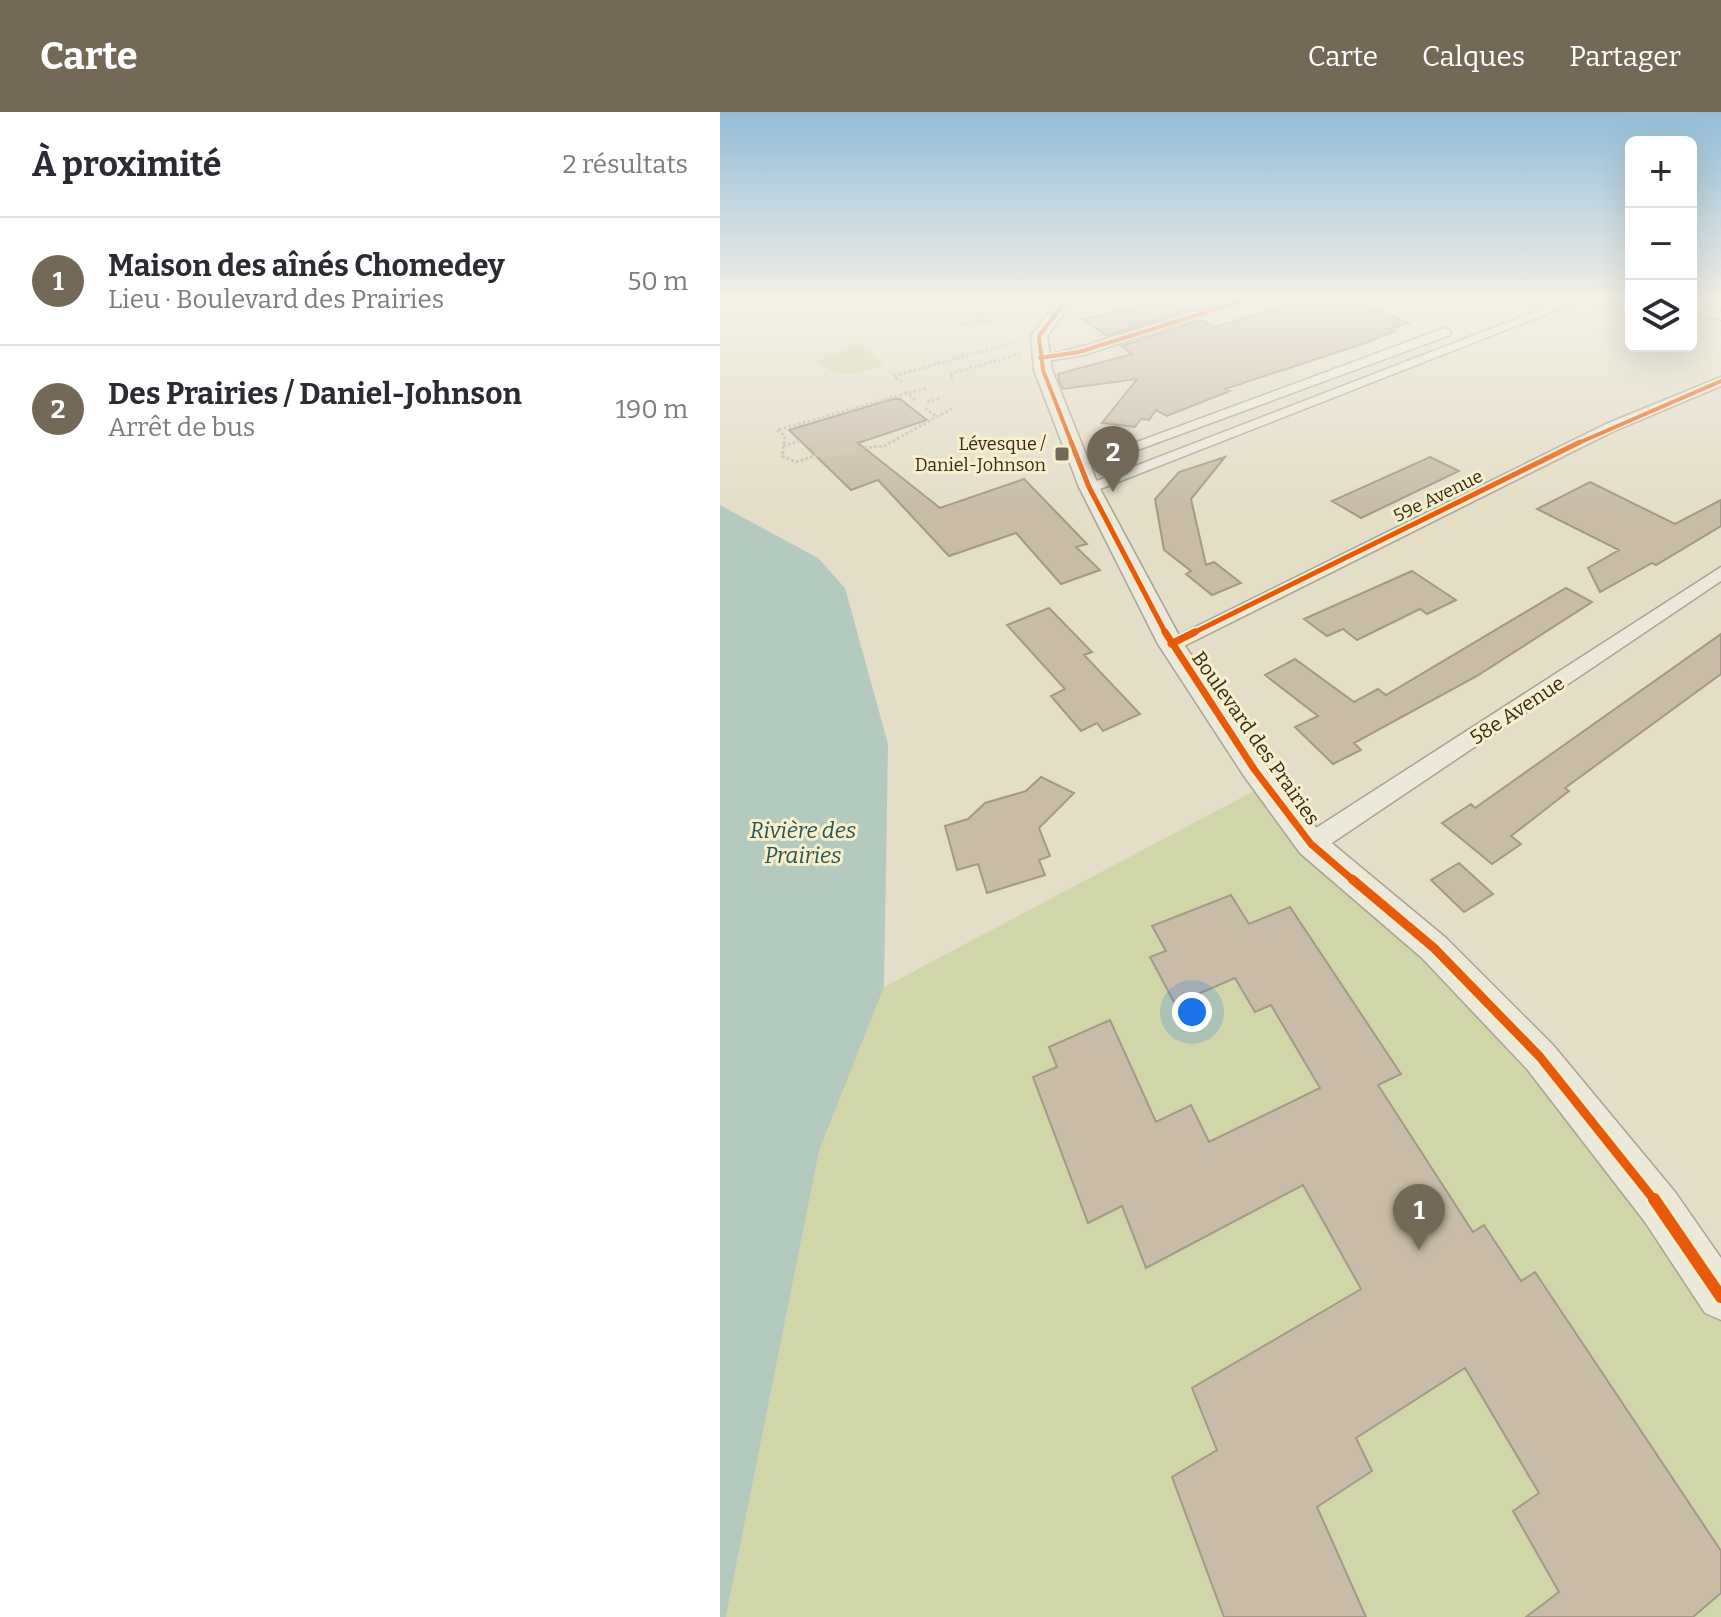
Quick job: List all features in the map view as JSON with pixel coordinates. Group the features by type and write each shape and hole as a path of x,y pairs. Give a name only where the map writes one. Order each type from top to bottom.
{"street":[{"name":"Boulevard des Prairies","path":"1039,367 1056,401 1085,477 1171,644 1254,769 1311,844 1434,948 1540,1057 1660,1207 1721,1297"},
{"path":"1085,477 1350,367"},
{"path":"1085,477 1402,367"},
{"path":"1337,372 1359,384"},
{"name":"59e Avenue","path":"1171,644 1611,427 1721,381"},
{"name":"58e Avenue","path":"1311,844 1721,573"}],"path":[{"path":"902,382 894,376 926,367"},
{"path":"951,380 953,376 949,374 981,367"},
{"path":"926,388 777,430 785,436 782,456 796,462 833,450 884,446 953,408"},
{"path":"905,392 917,401"},
{"path":"927,402 940,398"},
{"path":"925,408 937,417"},
{"path":"896,429 903,435"},
{"path":"783,446 800,441"},
{"path":"848,444 852,448"}],"green space":[{"path":"825,367 876,367 849,374"},
{"path":"1254,791 1434,948 1721,1297 1721,1617 726,1617 819,1151 884,987"}],"water":[{"name":"Rivière des Prairies","path":"720,505 818,558 845,588 888,744 884,987 819,1151 726,1617 720,1617"}],"building":[{"path":"1083,367 1291,367 1225,389 1230,391 1167,416 1156,410 1149,420 1141,419 1135,427 1102,423 1137,379 1063,389 1058,374"},
{"path":"900,399 927,420 858,443 940,508 1024,479 1087,544 1076,547 1100,570 1061,584 1016,533 949,556 878,480 851,490 789,430"},
{"path":"1225,457 1191,499 1206,565 1214,562 1241,583 1212,595 1186,574 1191,571 1164,550 1155,499 1179,472"},
{"path":"1430,457 1459,471 1361,518 1332,501"},
{"path":"1590,482 1675,524 1721,500 1721,526 1656,565 1652,563 1600,592 1588,568 1619,550 1537,509"},
{"path":"1412,571 1456,600 1427,614 1420,609 1357,640 1343,629 1327,636 1304,619"},
{"path":"1566,588 1592,602 1477,676 1354,743 1361,750 1333,764 1295,727 1318,716 1265,675 1295,659 1354,702 1378,689 1386,695"},
{"path":"1049,608 1092,652 1084,655 1140,714 1103,731 1097,723 1081,731 1051,696 1065,689 1007,625"},
{"path":"1721,634 1721,674 1565,788 1569,791 1511,836 1521,844 1492,864 1442,823 1471,804 1475,808"},
{"path":"1041,777 1074,793 1039,828 1050,856 1039,860 1045,875 987,893 978,864 957,870 945,826 968,819 985,803 1026,791"},
{"path":"1459,863 1493,894 1464,912 1431,880"},
{"path":"1231,895 1249,924 1290,907 1401,1074 1378,1085 1473,1232 1484,1225 1521,1281 1535,1272 1721,1551 1721,1593 1693,1617 1526,1617 1559,1592 1513,1511 1539,1493 1465,1368 1356,1438 1372,1471 1317,1507 1366,1617 1224,1617 1172,1477 1217,1450 1192,1388 1361,1289 1303,1185 1146,1268 1122,1206 1088,1223 1033,1077 1057,1067 1049,1047 1110,1020 1156,1122 1191,1105 1209,1142 1320,1088 1271,1005 1255,1012 1235,978 1175,1004 1150,957 1166,951 1152,926"}],"cycle path":[{"path":"1043,367 1089,487 1171,644 1254,769 1311,844 1434,948 1540,1057 1660,1207 1721,1297"},
{"path":"1171,644 1611,427 1721,381"}],"place":[{"name":"Lévesque / Daniel-Johnson","path":"1062,454"},
{"name":"Des Prairies / Daniel-Johnson","path":"1113,492"},
{"name":"Maison des aînés Chomedey","path":"1419,1250"}]}
